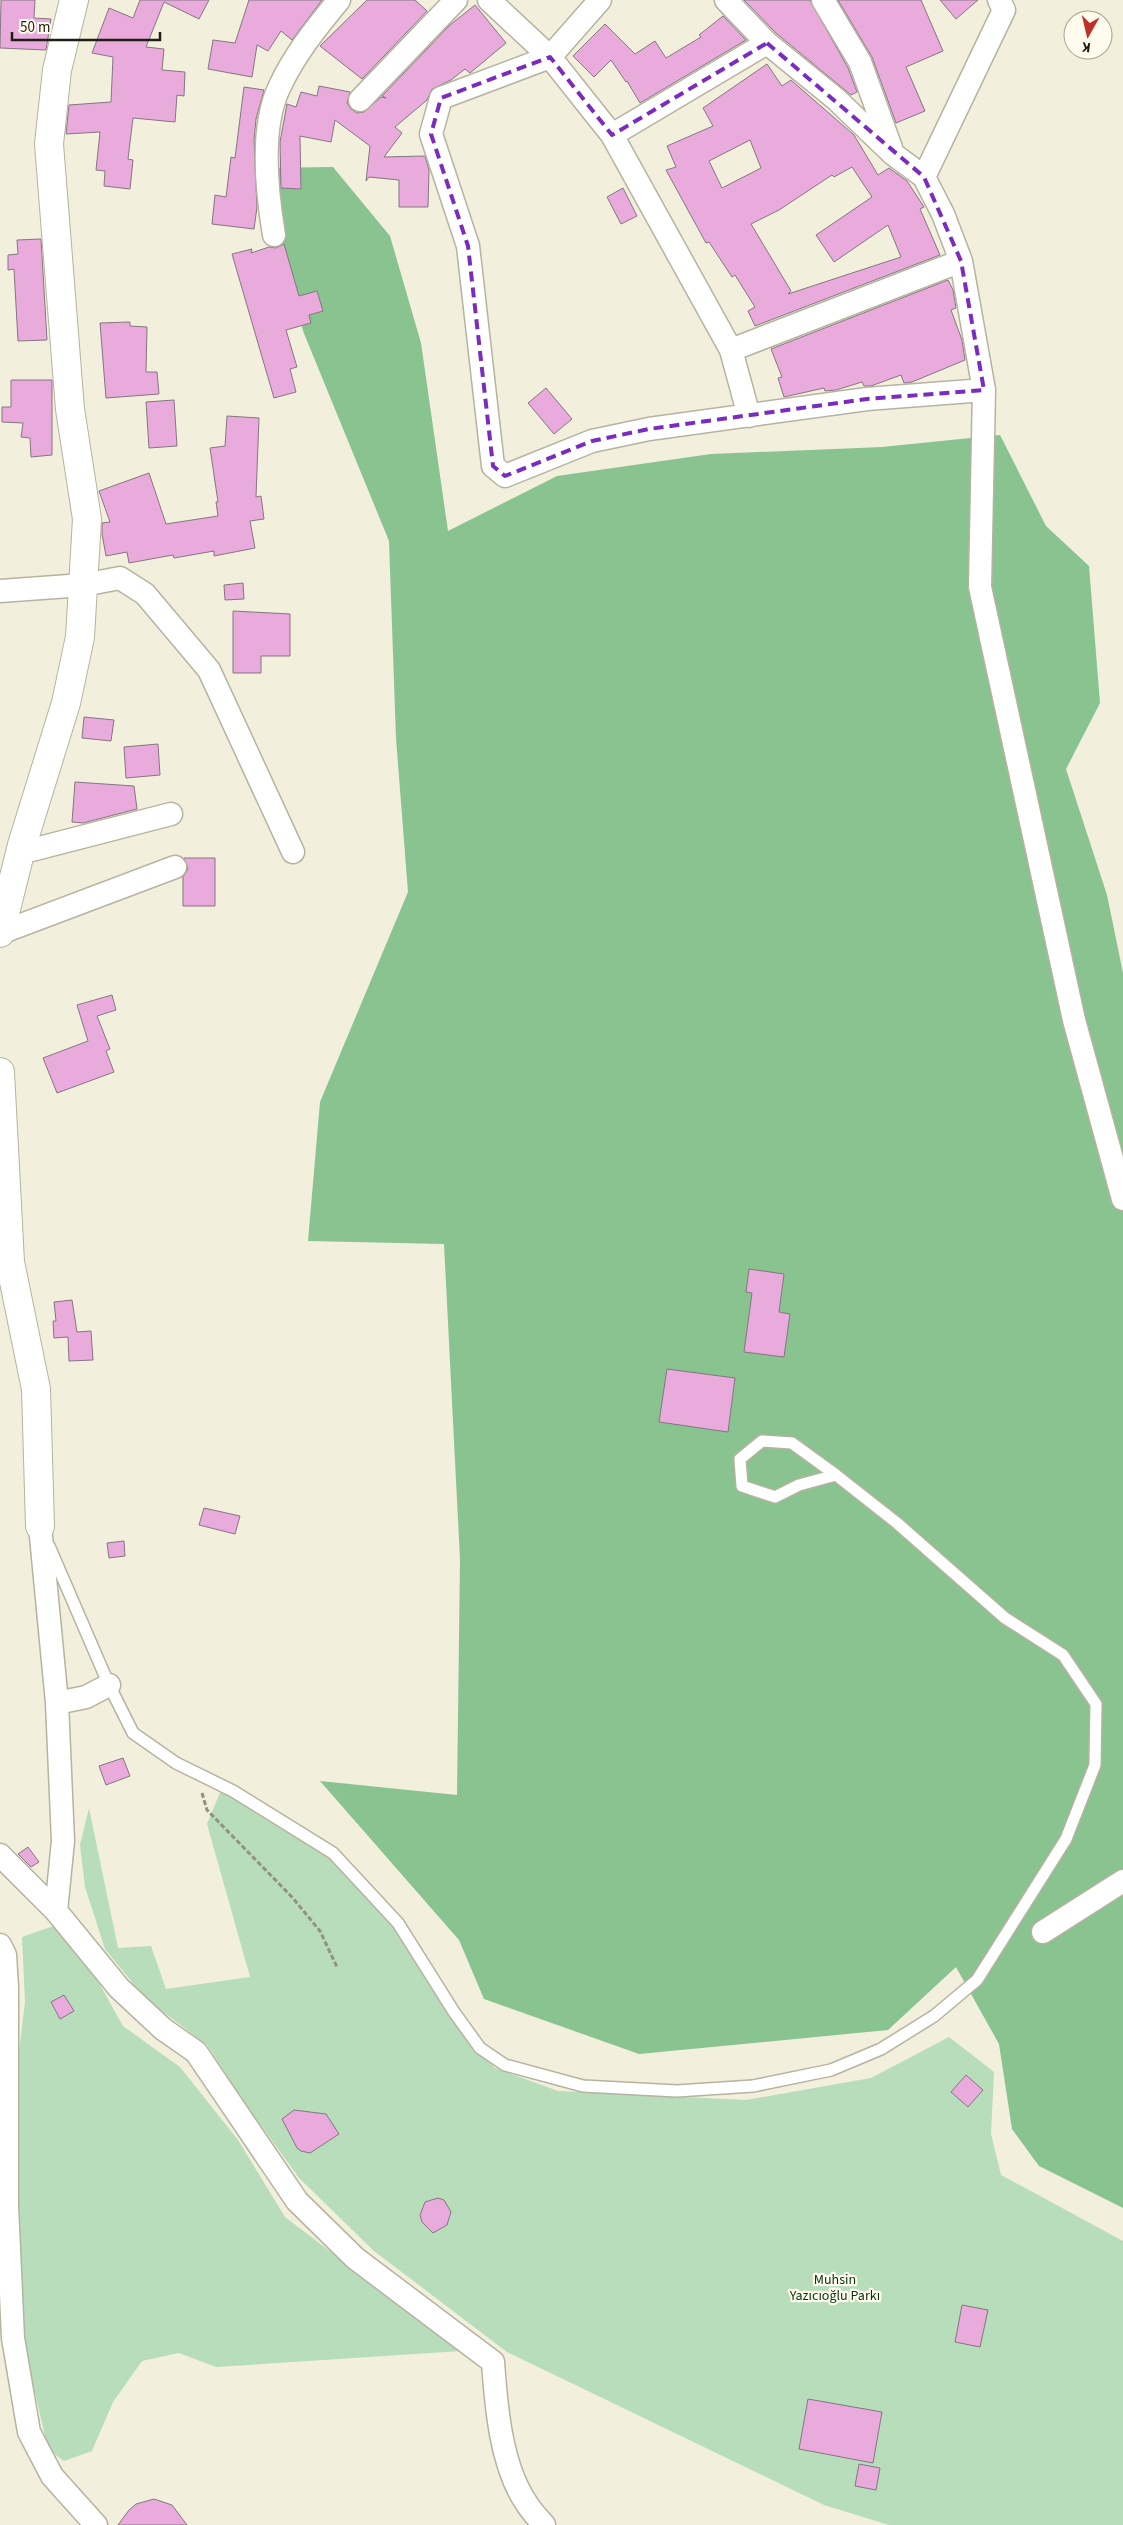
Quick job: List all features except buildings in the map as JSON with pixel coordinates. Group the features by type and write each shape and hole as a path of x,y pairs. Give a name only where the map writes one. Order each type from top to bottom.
{"street":[{"path":"0,933 20,853 66,703 80,637 87,519 70,409 49,144 57,70 74,0"},
{"path":"274,235 268,199 267,137 278,90 305,42 339,0"},
{"path":"360,100 456,0"},
{"path":"489,0 550,57 612,135 731,350 749,416"},
{"path":"600,0 550,57 441,98 431,134 468,246 492,466 505,476 592,441 649,429 867,399 984,390"},
{"path":"726,0 767,43 836,99 893,154 924,177 943,214 961,261 984,390 980,588 1074,1020 1123,1199"},
{"path":"823,0 860,62 893,154"},
{"path":"924,177 1004,10 999,0"},
{"path":"612,135 767,43"},
{"path":"731,350 961,261"},
{"path":"0,591 83,585 120,578 145,594 209,670 293,852"},
{"path":"20,853 171,814"},
{"path":"0,933 175,867"},
{"path":"0,1072 10,1262 36,1389 40,1526 57,1703 63,1841 56,1911"},
{"path":"57,1703 86,1698 109,1684"},
{"path":"0,1855 56,1911 119,1988 163,2029 196,2052 297,2201 355,2258 493,2362 495,2397 505,2454 526,2503 544,2525"},
{"path":"1043,1932 1123,1881"},
{"path":"0,1945 5,1954 7,2205 13,2338 29,2432 52,2476 96,2525"},
{"path":"0,2067 7,2040"}],"lane":[{"path":"40,1526 109,1684 133,1733 176,1763 233,1791 333,1853 398,1923 454,2012 480,2048 505,2065 582,2086 677,2091 753,2086 831,2070 882,2049 934,2016 977,1980 1066,1838 1095,1765 1096,1704 1063,1655 1005,1618 897,1523 836,1475 792,1443 762,1441 740,1459 742,1486 775,1497 799,1485 836,1475"}],"path":[{"path":"197,1773 207,1810 292,1897 320,1931 337,1967"}],"highlighted area":[{"path":"767,43 924,177 961,261 984,390 867,399 649,429 592,441 505,476 493,466 468,246 431,134 441,98 550,57 612,135"}],"green space":[{"path":"333,167 390,236 421,343 448,531 557,476 711,454 882,447 1000,435 1046,526 1089,566 1100,703 1066,769 1107,895 1123,973 1123,2208 1039,2166 1012,2129 999,2044 956,1967 888,2030 639,2054 484,1999 459,1940 320,1781 457,1795 460,1559 444,1244 308,1241 320,1102 408,892 396,738 389,541 303,331 265,168"},
{"name":"Muhsin Yazıcıoğlu Parkı","path":"224,1783 309,1832 421,1949 460,2027 495,2068 558,2091 746,2100 871,2078 949,2037 994,2072 991,2134 1001,2175 1123,2241 1123,2525 889,2525 824,2505 507,2352 374,2251 299,2178 244,2102 207,2045 145,1998 105,1949 85,1887 80,1845 89,1808 118,1948 151,1946 166,1989 250,1977 207,1824"},
{"path":"65,1922 123,2026 180,2067 238,2140 285,2217 461,2351 216,2367 179,2353 142,2361 113,2402 92,2451 64,2461 48,2449 23,2340 16,2237 17,2071 25,2001 22,1937"}]}
